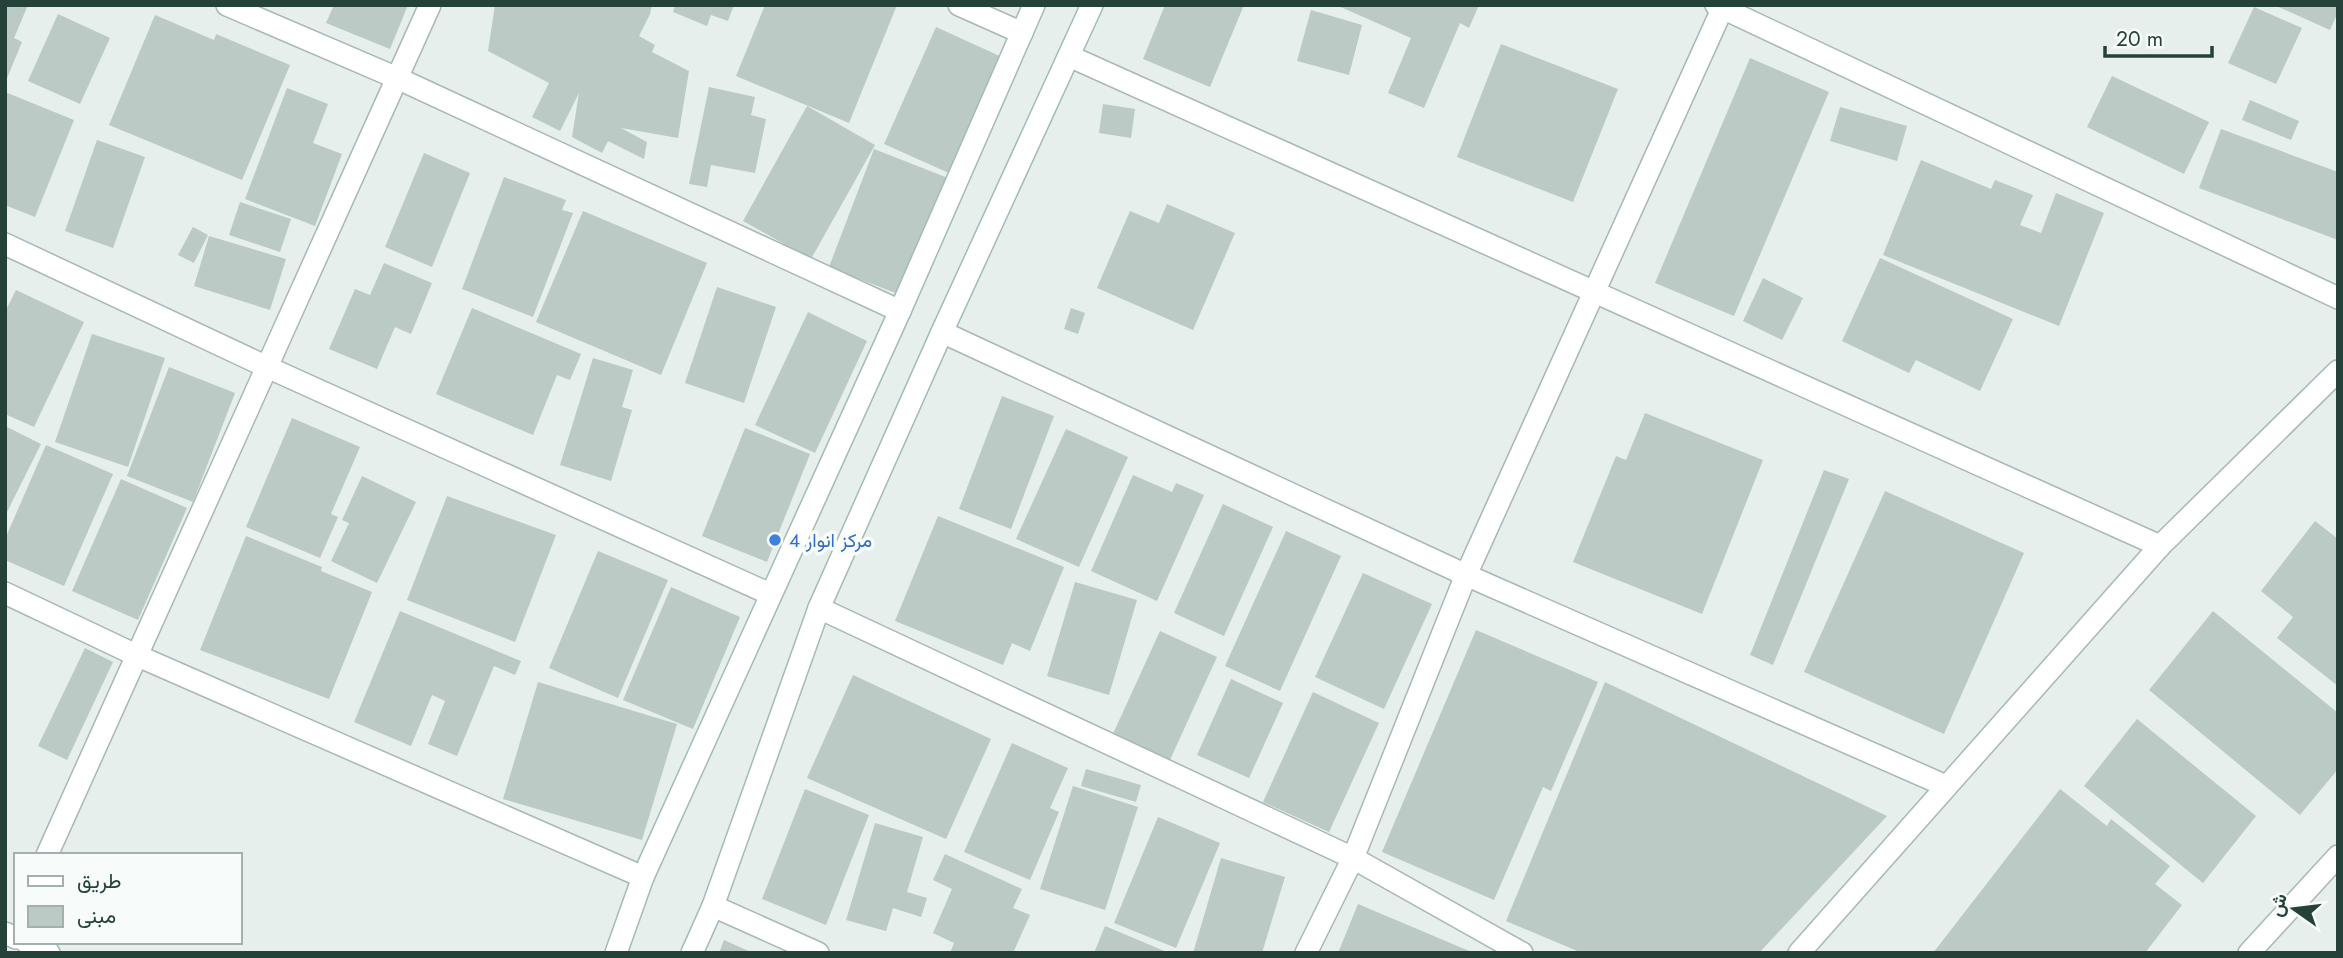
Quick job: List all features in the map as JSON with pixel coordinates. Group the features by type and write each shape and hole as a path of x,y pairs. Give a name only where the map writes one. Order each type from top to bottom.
{"street":[{"path":"227,5 397,78 900,311"},
{"path":"48,853 430,5"},
{"path":"959,5 1021,33"},
{"path":"616,953 643,877 900,311 1034,5"},
{"path":"692,953 713,906 819,608 1092,5"},
{"path":"1306,953 1353,858 1466,575 1721,6 2338,298"},
{"path":"1069,56 2160,546"},
{"path":"5,244 770,594"},
{"path":"942,332 1466,575 1946,786"},
{"path":"1799,953 2160,546 2338,371"},
{"path":"5,593 138,656 643,877"},
{"path":"819,608 1353,858 1522,953"},
{"path":"2249,953 2338,856"},
{"path":"713,906 818,953"},
{"path":"33,944 49,953"}],"building":[{"path":"5,5 28,5 14,38 22,42 5,83"},
{"path":"334,5 408,5 390,49 326,23"},
{"path":"495,5 652,5 639,36 655,45 652,52 689,71 678,138 621,128 647,142 644,159 608,141 602,153 572,137 579,93 560,131 532,117 549,83 488,51"},
{"path":"675,5 734,5 728,21 711,15 707,26 673,12"},
{"path":"765,5 897,5 849,123 736,76"},
{"path":"1165,5 1244,5 1210,87 1143,59"},
{"path":"1336,5 1479,5 1469,28 1460,23 1424,108 1388,93 1411,38"},
{"path":"2274,5 2338,5 2338,12 2330,30"},
{"path":"2254,7 2302,28 2276,84 2228,63"},
{"path":"1311,10 1362,25 1349,75 1297,61"},
{"path":"58,14 110,38 80,104 28,81"},
{"path":"155,15 214,40 216,34 290,65 242,180 109,125"},
{"path":"936,27 1004,58 951,174 884,144"},
{"path":"1501,44 1618,89 1573,202 1457,157"},
{"path":"1750,58 1829,92 1734,316 1655,283"},
{"path":"2112,76 2209,122 2184,174 2087,127"},
{"path":"709,87 755,97 751,115 766,119 755,173 711,165 707,187 689,184"},
{"path":"287,88 328,104 313,143 342,154 315,226 245,199"},
{"path":"5,92 74,120 35,217 5,205"},
{"path":"2250,100 2299,121 2291,140 2242,120"},
{"path":"1103,104 1135,109 1131,138 1099,133"},
{"path":"807,106 875,145 811,259 743,221"},
{"path":"1840,107 1907,126 1897,161 1830,141"},
{"path":"2221,129 2338,172 2338,240 2199,188"},
{"path":"97,140 145,157 113,248 65,231"},
{"path":"874,149 948,178 903,296 829,267"},
{"path":"424,153 470,173 432,267 385,247"},
{"path":"1921,160 1991,189 1995,180 2033,195 2020,225 2041,233 2056,193 2104,213 2059,326 1883,255"},
{"path":"504,177 566,200 562,210 573,213 533,317 462,289"},
{"path":"240,202 291,219 280,252 229,235"},
{"path":"1167,204 1235,233 1193,330 1097,288 1130,211 1159,223"},
{"path":"583,211 707,263 661,375 536,322"},
{"path":"193,227 208,235 194,263 178,255"},
{"path":"209,236 286,259 270,310 194,286"},
{"path":"1880,258 2013,319 1980,391 1916,360 1909,373 1842,341"},
{"path":"384,263 432,283 411,334 395,327 377,369 329,349 355,289 370,295"},
{"path":"1763,278 1803,298 1782,340 1743,321"},
{"path":"717,287 776,307 744,403 685,383"},
{"path":"16,290 84,322 34,427 5,414 5,312"},
{"path":"472,308 581,354 570,380 557,375 533,435 436,394"},
{"path":"1071,308 1085,313 1078,334 1064,329"},
{"path":"808,312 867,341 815,453 755,425"},
{"path":"92,334 165,358 128,467 55,442"},
{"path":"593,358 633,370 622,407 632,410 611,481 560,465"},
{"path":"169,367 235,393 193,502 127,476"},
{"path":"1002,396 1054,416 1011,529 959,509"},
{"path":"1645,413 1763,460 1702,614 1573,562 1616,456 1626,460"},
{"path":"292,418 360,447 331,514 338,517 320,558 246,527"},
{"path":"5,426 41,444 5,516"},
{"path":"745,428 810,454 767,562 702,536"},
{"path":"1066,429 1128,457 1079,567 1016,539"},
{"path":"46,445 113,474 64,586 5,560 5,539"},
{"path":"1824,470 1849,479 1773,665 1750,655"},
{"path":"1133,475 1172,492 1176,483 1204,495 1157,601 1091,571"},
{"path":"362,476 416,502 377,583 331,561 349,523 342,520"},
{"path":"121,479 187,508 138,620 72,591"},
{"path":"1885,491 2024,553 1944,734 1804,672"},
{"path":"447,496 556,535 515,642 407,600"},
{"path":"1223,504 1273,527 1224,636 1174,613"},
{"path":"938,516 1064,567 1030,651 1012,643 1003,665 895,621"},
{"path":"2315,521 2338,539 2338,686 2277,638 2293,617 2261,591"},
{"path":"1286,531 1341,556 1280,691 1225,666"},
{"path":"246,536 322,567 321,571 372,592 329,699 200,650"},
{"path":"598,551 668,580 618,698 549,668"},
{"path":"1363,573 1432,604 1384,709 1315,677"},
{"path":"1075,582 1137,600 1109,695 1047,676"},
{"path":"671,587 740,617 693,729 623,700"},
{"path":"400,611 521,661 515,675 494,666 457,756 428,744 445,701 432,695 411,746 354,722"},
{"path":"2213,611 2338,713 2338,769 2300,815 2149,690"},
{"path":"1476,630 1598,682 1551,791 1543,787 1494,900 1382,852"},
{"path":"1160,631 1217,657 1169,762 1112,736"},
{"path":"85,648 113,662 67,760 38,746"},
{"path":"853,675 991,739 946,839 807,778"},
{"path":"1231,679 1283,703 1249,778 1197,755"},
{"path":"538,682 677,724 642,840 503,799"},
{"path":"1605,682 1887,816 1759,953 1582,953 1506,921"},
{"path":"1313,692 1379,723 1329,832 1263,802"},
{"path":"2137,719 2256,816 2203,883 2084,786"},
{"path":"1012,743 1068,768 1050,808 1059,812 1030,880 964,852"},
{"path":"1086,769 1141,785 1136,802 1081,786"},
{"path":"1073,786 1138,807 1105,910 1040,889"},
{"path":"805,789 869,815 826,925 762,899"},
{"path":"2060,789 2107,826 2111,819 2170,866 2155,884 2182,905 2145,953 1933,953"},
{"path":"1158,817 1220,843 1176,948 1114,923"},
{"path":"875,823 923,837 907,892 927,898 921,917 893,908 886,931 846,920"},
{"path":"945,854 1022,889 1013,908 1030,915 1013,953 950,953 954,943 933,933 952,889 933,880"},
{"path":"1221,858 1285,877 1262,953 1193,953"},
{"path":"1358,904 1474,953 1338,953"},
{"path":"1105,926 1169,953 1094,953"},
{"path":"724,940 753,953 719,953"}],"place":[{"name":"مركز انوار 4","path":"775,540"}]}
